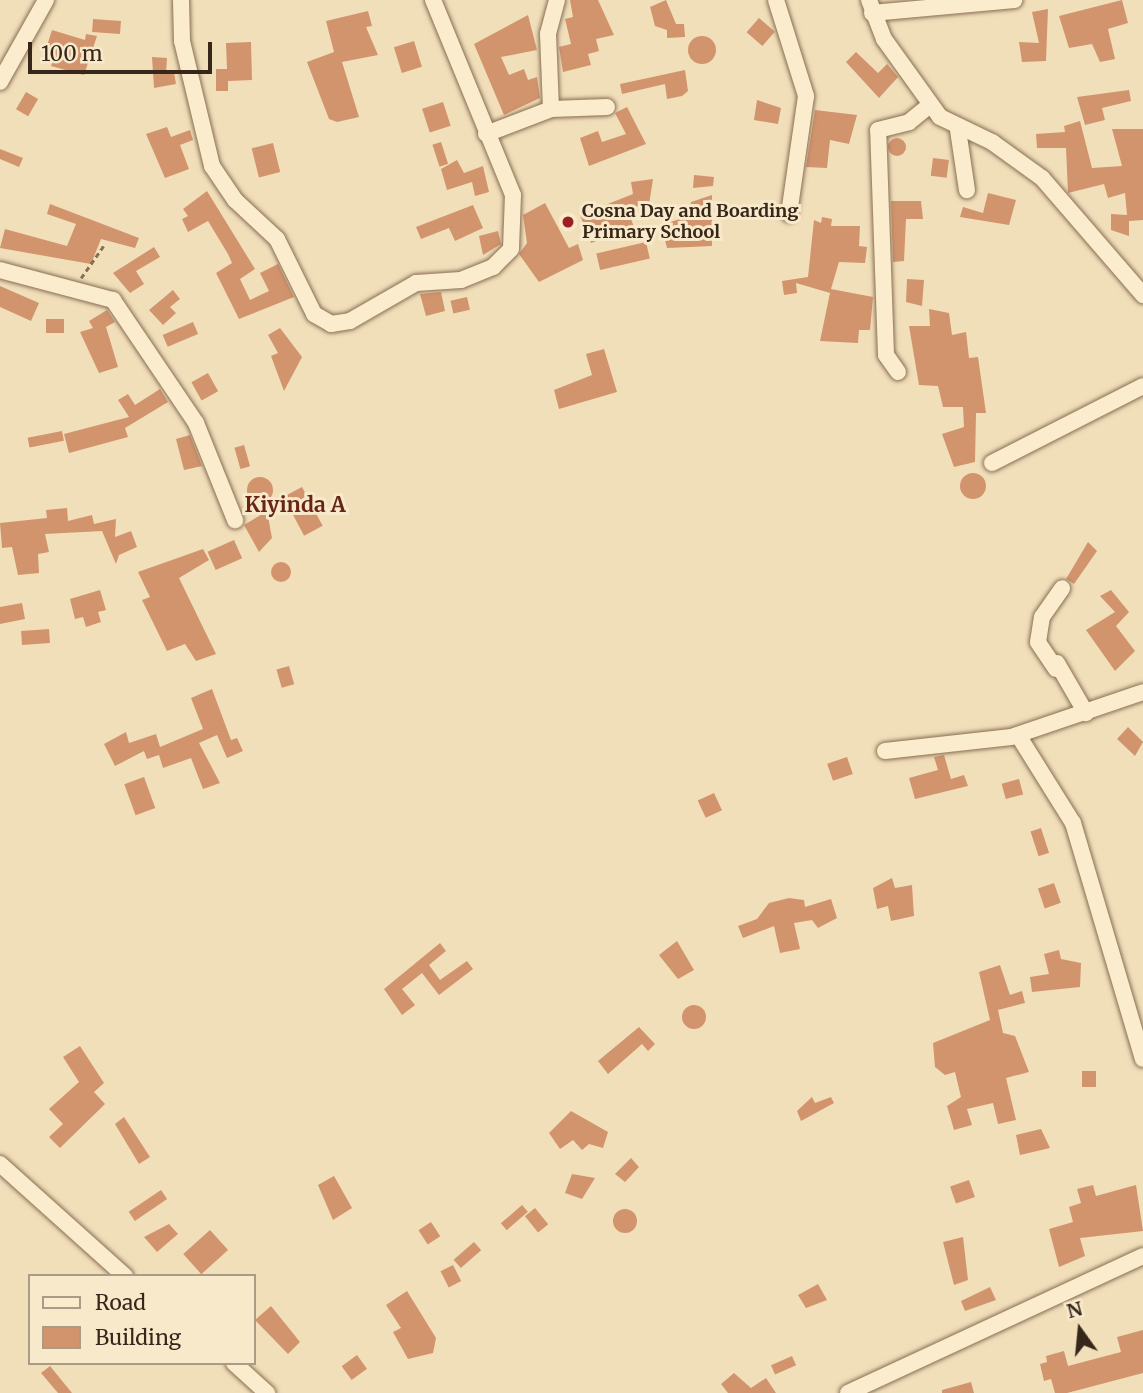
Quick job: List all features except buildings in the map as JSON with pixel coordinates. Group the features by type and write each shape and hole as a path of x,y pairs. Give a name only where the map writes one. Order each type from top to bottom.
{"street":[{"path":"0,82 46,0"},
{"path":"181,0 182,41 212,166 235,200 277,239 314,314 331,324 350,321 416,284 461,280 507,257 513,195 486,134 454,41 433,0"},
{"path":"551,109 548,34 557,0"},
{"path":"776,0 791,33 806,96 789,214"},
{"path":"1014,0 871,7 930,105 958,130 992,142 1042,178 1143,295"},
{"path":"898,372 886,355 878,130 909,122 930,105"},
{"path":"486,134 551,109 607,107"},
{"path":"958,130 967,190"},
{"path":"0,270 70,286 113,300 171,378 218,470 235,520"},
{"path":"992,463 1143,386"},
{"path":"1062,588 1042,617 1038,642 1057,666 1086,713"},
{"path":"885,751 1018,735 1143,692"},
{"path":"1018,735 1073,823 1143,1059"},
{"path":"0,1164 123,1274"},
{"path":"848,1393 1143,1255"},
{"path":"236,1365 267,1393"}],"path":[{"path":"70,286 92,270 103,246"}],"place":[{"name":"Cosna Day and Boarding Primary School","path":"568,222"}],"district":[{"name":"Kiyinda A","path":"295,505"}]}
